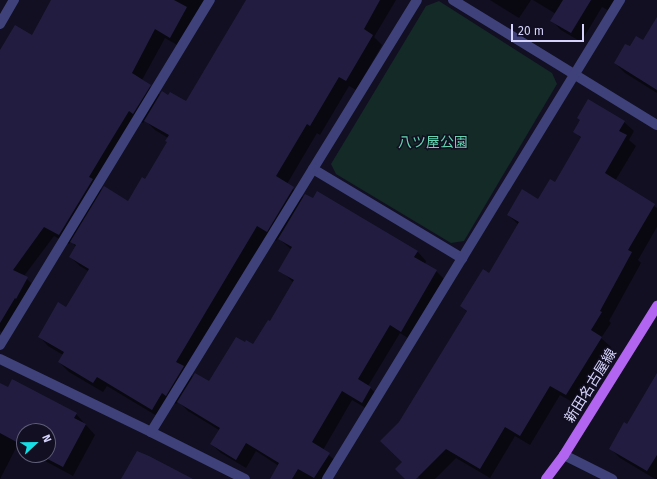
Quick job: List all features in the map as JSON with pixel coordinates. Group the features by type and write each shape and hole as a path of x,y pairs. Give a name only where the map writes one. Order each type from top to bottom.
{"main road":[{"name":"新田名古屋線","path":"546,479 564,455 657,306"}],"street":[{"path":"0,24 14,0"},
{"path":"0,345 210,0"},
{"path":"151,432 417,0"},
{"path":"453,0 657,125"},
{"path":"327,479 620,0"},
{"path":"314,169 462,258"},
{"path":"0,359 245,479"},
{"path":"564,455 612,479"}],"green space":[{"name":"八ツ屋公園","path":"439,1 552,73 557,84 464,241 451,243 336,174 331,164 426,6"}],"building":[{"path":"51,0 174,0 187,7 170,38 155,29 132,73 151,85 133,114 129,111 89,177 93,179 59,235 44,227 13,270 28,277 0,323 0,50 15,25 32,35"},
{"path":"246,0 380,0 364,29 373,35 346,81 339,77 310,126 307,124 276,176 294,187 267,232 257,226 176,362 184,366 166,396 162,393 152,410 97,377 93,383 58,362 64,352 38,337 58,302 66,307 89,269 69,257 76,245 70,242 104,186 128,201 142,177 145,179 167,142 165,141 169,135 144,121 162,91 168,95 170,92 186,101"},
{"path":"563,0 591,0 571,33 550,21"},
{"path":"657,17 657,90 614,63 625,44 630,46 636,36 643,40"},
{"path":"588,99 625,121 619,131 627,135 605,173 655,204 628,250 632,252 600,311 602,312 591,330 602,337 566,395 550,386 520,436 505,427 480,469 446,449 416,479 405,479 395,469 402,462 380,441 399,422 467,311 460,306 483,269 489,273 519,222 507,215 522,189 538,199 550,179 555,182 581,137 573,132 580,120 577,118"},
{"path":"317,191 418,251 414,257 437,270 401,332 390,325 358,379 371,387 362,403 342,391 312,442 330,453 314,478 298,469 292,479 270,479 279,463 246,443 236,460 210,444 220,428 177,402 195,373 209,381 236,337 253,344 268,320 270,321 294,280 278,271 292,247 278,239 305,194 313,198"},
{"path":"657,373 657,455 647,471 609,449 624,422 627,424"},
{"path":"12,379 77,413 74,418 86,424 63,467 55,463 56,423 16,423 16,442 0,433 0,383 8,387"},
{"path":"137,451 149,456 193,479 121,479"}]}
